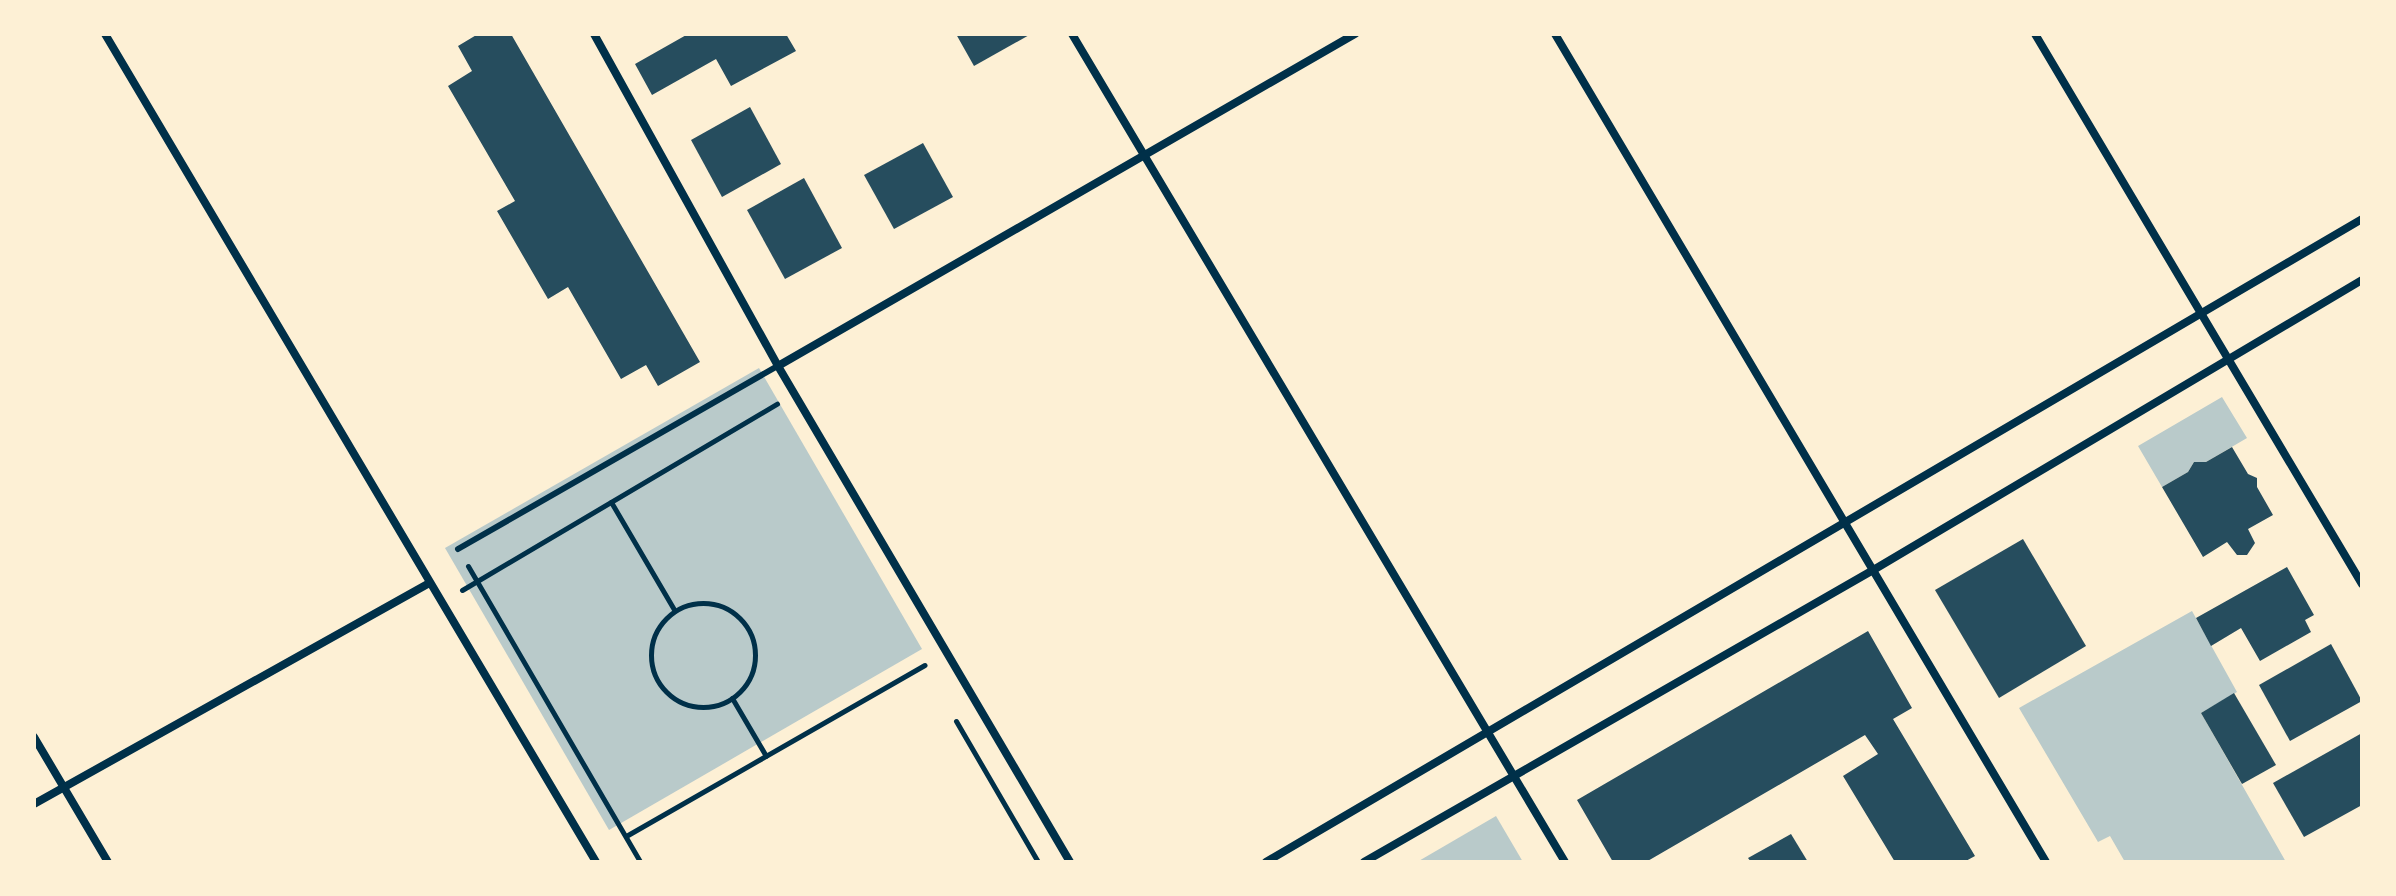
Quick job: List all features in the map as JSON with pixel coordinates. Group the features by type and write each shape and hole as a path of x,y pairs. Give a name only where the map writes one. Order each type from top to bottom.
{"street":[{"path":"105,34 596,862"},
{"path":"594,34 794,394 1070,862"},
{"path":"1072,34 1565,862"},
{"path":"778,366 1355,34"},
{"path":"1555,34 2046,862"},
{"path":"2035,34 2224,358 2362,584"},
{"path":"1266,862 2198,311 2362,219"},
{"path":"1364,862 1875,569 2224,358 2362,280"},
{"path":"34,804 430,583"},
{"path":"34,737 108,862"}],"lane":[{"path":"458,549 778,366"}],"path":[{"path":"443,600 794,394"},
{"path":"611,502 675,611"},
{"path":"458,549 640,862"},
{"path":"706,603 729,610 747,626 754,649 752,673 732,698 717,705 684,704 659,684 652,668 654,636 675,611 706,603"},
{"path":"626,836 924,665"},
{"path":"732,698 766,756"}],"shaded area":[{"path":"759,368 922,649 609,830 445,548"},
{"path":"2222,397 2247,438 2206,462 2194,462 2188,472 2162,487 2138,446"},
{"path":"2192,611 2237,692 2201,713 2286,862 2125,862 2110,836 2098,842 2019,708"},
{"path":"1496,816 1523,862 1417,862"}],"building":[{"path":"478,34 511,34 700,362 658,386 646,365 621,379 568,287 548,299 497,211 515,201 448,86 472,71 458,46"},
{"path":"688,34 786,34 796,51 731,86 716,59 652,95 635,64"},
{"path":"956,34 1031,34 974,66"},
{"path":"750,107 781,164 722,197 691,140"},
{"path":"923,143 953,197 894,229 864,175"},
{"path":"804,178 842,248 785,279 747,210"},
{"path":"2232,447 2248,474 2257,478 2257,487 2273,515 2248,529 2255,543 2247,555 2237,555 2227,542 2203,557 2162,487 2188,472 2194,462 2206,462"},
{"path":"2023,539 2086,646 1999,698 1935,590"},
{"path":"2287,567 2314,615 2305,620 2311,632 2260,661 2241,628 2211,646 2196,618"},
{"path":"1868,631 1912,708 1893,719 1975,856 1964,862 1895,862 1843,776 1878,754 1865,735 1646,862 1613,862 1577,800"},
{"path":"2331,644 2362,701 2290,741 2259,685"},
{"path":"2234,693 2276,765 2242,784 2201,713"},
{"path":"2362,733 2362,805 2304,837 2273,783"},
{"path":"1791,834 1808,862 1751,862 1748,858"}]}
